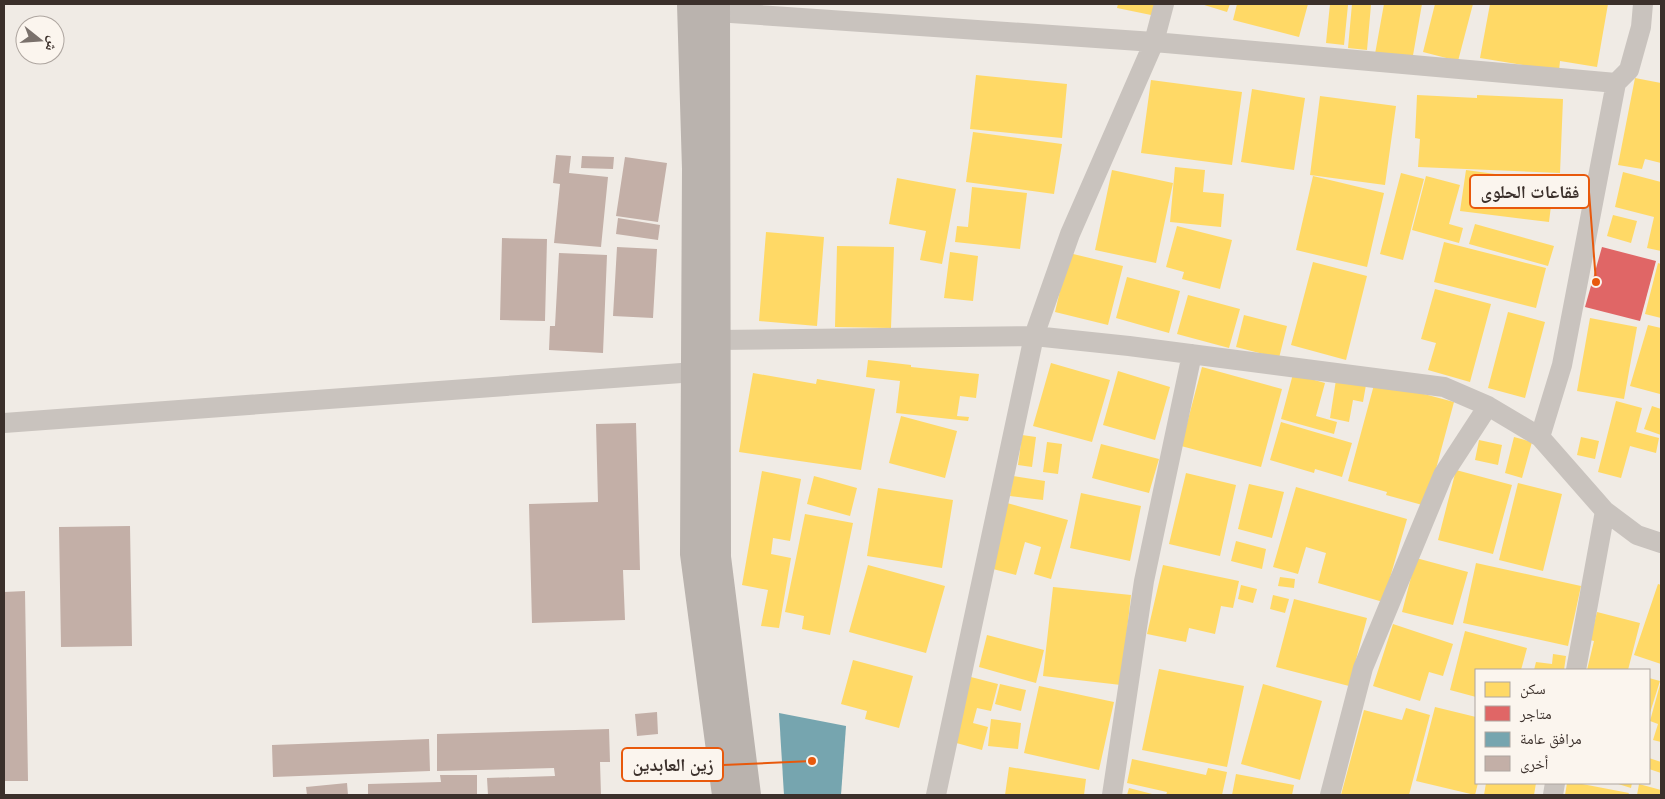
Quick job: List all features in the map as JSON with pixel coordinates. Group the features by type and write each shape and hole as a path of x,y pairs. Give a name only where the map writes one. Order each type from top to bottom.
{"street":[{"path":"936,795 1034,336 1070,234 1154,42 1164,4"},
{"path":"1540,437 1562,365 1616,83 1629,70 1641,27 1643,4"},
{"path":"708,7 1154,42 1616,83"},
{"path":"708,7 717,340 717,558 747,795"},
{"path":"708,7 696,169 694,554 726,795"},
{"path":"717,340 1034,336 1192,354 1444,387 1488,406 1540,437 1605,511 1637,535 1661,543"},
{"path":"1112,795 1144,581 1192,354"},
{"path":"4,423 695,372"},
{"path":"1330,795 1363,668 1443,475 1488,406"},
{"path":"1576,669 1605,511"}],"building: سكن":[{"path":"1118,4 1159,4 1156,16 1117,8"},
{"path":"1201,4 1230,4 1227,12"},
{"path":"1237,4 1308,4 1299,37 1233,20"},
{"path":"1330,4 1348,5 1344,45 1326,43"},
{"path":"1352,4 1371,5 1367,50 1348,48"},
{"path":"1384,4 1422,4 1412,61 1375,54"},
{"path":"1435,4 1473,4 1458,61 1423,52"},
{"path":"1490,4 1608,4 1597,67 1560,61 1559,71 1480,58"},
{"path":"976,75 1067,84 1062,138 970,129"},
{"path":"1635,78 1661,83 1661,163 1645,159 1642,169 1618,165"},
{"path":"1151,80 1242,92 1232,165 1141,153"},
{"path":"1252,89 1305,98 1294,170 1241,162"},
{"path":"1417,95 1477,98 1477,95 1563,99 1560,173 1418,167 1420,139 1415,138"},
{"path":"1320,96 1396,106 1385,185 1310,175"},
{"path":"973,132 1062,144 1054,194 966,182"},
{"path":"1175,167 1205,170 1203,192 1224,194 1221,227 1170,222"},
{"path":"1112,170 1173,183 1156,263 1095,250"},
{"path":"1466,170 1554,182 1549,222 1460,211"},
{"path":"1623,172 1661,182 1661,251 1647,248 1654,217 1615,207"},
{"path":"1401,173 1424,179 1403,260 1380,254"},
{"path":"1313,176 1384,193 1367,267 1296,250"},
{"path":"1426,176 1460,185 1449,224 1463,228 1459,243 1412,230"},
{"path":"897,178 956,189 942,264 920,260 926,231 889,224"},
{"path":"972,187 1027,193 1020,249 955,242 957,226 968,227"},
{"path":"1613,215 1637,221 1631,243 1607,236"},
{"path":"1475,224 1554,246 1548,266 1469,244"},
{"path":"1177,226 1232,240 1220,289 1182,279 1184,272 1166,267"},
{"path":"766,232 824,237 817,326 759,321"},
{"path":"1444,242 1546,268 1536,308 1434,282"},
{"path":"837,246 894,247 891,328 835,327"},
{"path":"950,252 978,256 973,301 944,298"},
{"path":"1069,253 1123,266 1108,325 1055,312"},
{"path":"1313,262 1367,276 1346,360 1291,345"},
{"path":"1658,263 1661,264 1661,318 1645,314"},
{"path":"1127,277 1180,291 1169,333 1116,318"},
{"path":"1435,289 1491,304 1470,382 1428,370 1436,343 1421,339"},
{"path":"1188,295 1240,309 1229,348 1177,334"},
{"path":"1508,312 1545,322 1525,398 1488,388"},
{"path":"1244,315 1287,326 1279,358 1236,347"},
{"path":"1590,318 1637,327 1624,399 1577,391"},
{"path":"1648,325 1661,328 1660,394 1630,386"},
{"path":"868,360 911,365 911,367 979,374 976,398 960,396 957,416 969,417 968,421 896,413 900,381 866,377"},
{"path":"1051,363 1110,380 1092,442 1033,426"},
{"path":"1202,367 1282,389 1261,467 1181,446"},
{"path":"1118,371 1170,387 1155,440 1103,425"},
{"path":"753,373 816,384 817,379 875,389 861,470 739,452"},
{"path":"1293,374 1325,383 1316,416 1337,422 1334,434 1281,419"},
{"path":"1336,380 1366,385 1363,402 1353,400 1349,422 1330,418"},
{"path":"1375,381 1454,402 1426,506 1386,495 1387,492 1348,481"},
{"path":"1616,401 1642,408 1636,432 1659,438 1656,453 1630,446 1621,478 1598,472"},
{"path":"1652,406 1661,409 1661,435 1644,429"},
{"path":"901,416 957,431 945,478 889,463"},
{"path":"1281,422 1352,443 1342,477 1315,469 1314,473 1270,460"},
{"path":"1022,435 1036,437 1032,467 1018,465"},
{"path":"1514,437 1532,442 1522,478 1505,473"},
{"path":"1581,437 1599,441 1595,459 1577,455"},
{"path":"1479,440 1502,445 1498,465 1475,460"},
{"path":"1047,442 1062,444 1058,474 1043,472"},
{"path":"1101,444 1159,459 1149,493 1092,478"},
{"path":"1456,470 1512,485 1493,554 1438,540"},
{"path":"762,471 801,479 790,541 773,538 771,554 791,558 779,628 761,626 768,590 742,585"},
{"path":"1186,473 1236,485 1220,556 1169,544"},
{"path":"814,476 857,488 850,516 807,504"},
{"path":"1013,476 1045,481 1043,500 1010,496"},
{"path":"1518,483 1562,494 1543,571 1499,560"},
{"path":"1249,484 1284,492 1272,538 1238,529"},
{"path":"1296,487 1407,519 1383,602 1318,583 1326,553 1306,547 1298,574 1273,567"},
{"path":"878,488 953,500 942,568 867,556"},
{"path":"1081,493 1141,506 1130,561 1070,548"},
{"path":"1007,503 1068,520 1051,579 1034,574 1041,547 1025,542 1016,575 989,568"},
{"path":"805,514 853,523 830,635 802,629 804,616 785,612"},
{"path":"1236,541 1266,549 1262,569 1231,561"},
{"path":"1416,558 1468,572 1453,625 1402,612"},
{"path":"1476,563 1581,586 1568,646 1463,623"},
{"path":"868,565 945,586 926,653 849,632"},
{"path":"1163,565 1239,581 1233,608 1221,606 1215,634 1189,628 1186,642 1147,634"},
{"path":"1280,577 1295,579 1294,588 1278,586"},
{"path":"1658,584 1661,585 1661,664 1634,655"},
{"path":"1241,585 1257,589 1253,603 1238,599"},
{"path":"1053,587 1131,595 1121,685 1043,676"},
{"path":"1273,595 1289,599 1285,613 1270,609"},
{"path":"1294,599 1367,618 1349,686 1276,667"},
{"path":"1597,612 1640,623 1628,669 1587,669 1594,641 1590,640"},
{"path":"1393,624 1453,644 1443,676 1429,672 1420,701 1373,686"},
{"path":"1465,631 1527,648 1521,669 1475,669 1475,697 1450,690"},
{"path":"987,635 1044,650 1036,683 979,667"},
{"path":"1553,654 1566,656 1564,669 1534,669 1536,662 1552,664"},
{"path":"853,660 913,676 899,728 865,719 867,711 841,704"},
{"path":"1159,669 1244,686 1227,767 1142,750"},
{"path":"967,676 998,684 991,711 977,708 973,723 988,727 982,750 949,741"},
{"path":"1650,678 1660,681 1650,713"},
{"path":"1661,681 1661,742 1653,740 1658,724 1650,721"},
{"path":"1000,684 1026,690 1021,711 995,704"},
{"path":"1263,684 1322,701 1300,780 1241,764"},
{"path":"1039,686 1114,702 1099,770 1024,753"},
{"path":"1435,707 1475,717 1475,784 1478,784 1475,795 1416,781"},
{"path":"1406,708 1430,715 1409,795 1341,795 1364,710 1402,720"},
{"path":"991,719 1021,723 1018,749 988,746"},
{"path":"1650,758 1661,762 1661,773 1650,769"},
{"path":"1132,759 1206,775 1208,768 1227,772 1222,795 1166,795 1167,792 1127,783"},
{"path":"1009,767 1086,779 1084,795 1005,795"},
{"path":"1236,774 1294,785 1292,795 1232,795"},
{"path":"1486,784 1536,784 1534,795 1484,795"},
{"path":"1567,784 1582,784 1629,793 1628,795 1565,795"},
{"path":"1618,784 1632,784 1631,788"},
{"path":"1639,784 1661,790 1661,795 1637,795"},
{"path":"1129,788 1156,795 1127,795"}],"building: متاجر":[{"path":"1602,247 1656,261 1640,321 1585,307"}],"building: مرافق عامة":[{"path":"779,713 846,726 841,795 784,795"}],"building: أخرى":[{"path":"556,155 571,156 569,173 608,177 601,247 554,243 560,184 553,183"},
{"path":"582,156 614,157 613,169 581,168"},
{"path":"625,157 667,163 658,222 616,216"},
{"path":"618,218 660,225 658,240 616,234"},
{"path":"502,238 547,239 545,321 500,320"},
{"path":"617,247 657,249 653,318 613,316"},
{"path":"559,253 607,255 603,353 549,350 550,326 555,326"},
{"path":"636,423 640,570 623,570 625,620 532,623 529,504 598,502 596,424"},
{"path":"130,526 132,646 61,647 59,527"},
{"path":"25,591 28,781 4,781 4,592"},
{"path":"657,712 658,734 637,736 635,714"},
{"path":"609,729 610,762 600,762 601,795 488,795 487,778 555,776 554,768 437,771 437,734"},
{"path":"429,739 430,771 273,777 272,745"},
{"path":"440,775 477,775 477,795 368,795 368,784 441,782"},
{"path":"347,783 348,795 307,795 306,787"}],"place":[{"name":"فقاعات الحلوى","path":"1596,282"},
{"name":"زين العابدين","path":"812,761"}]}
